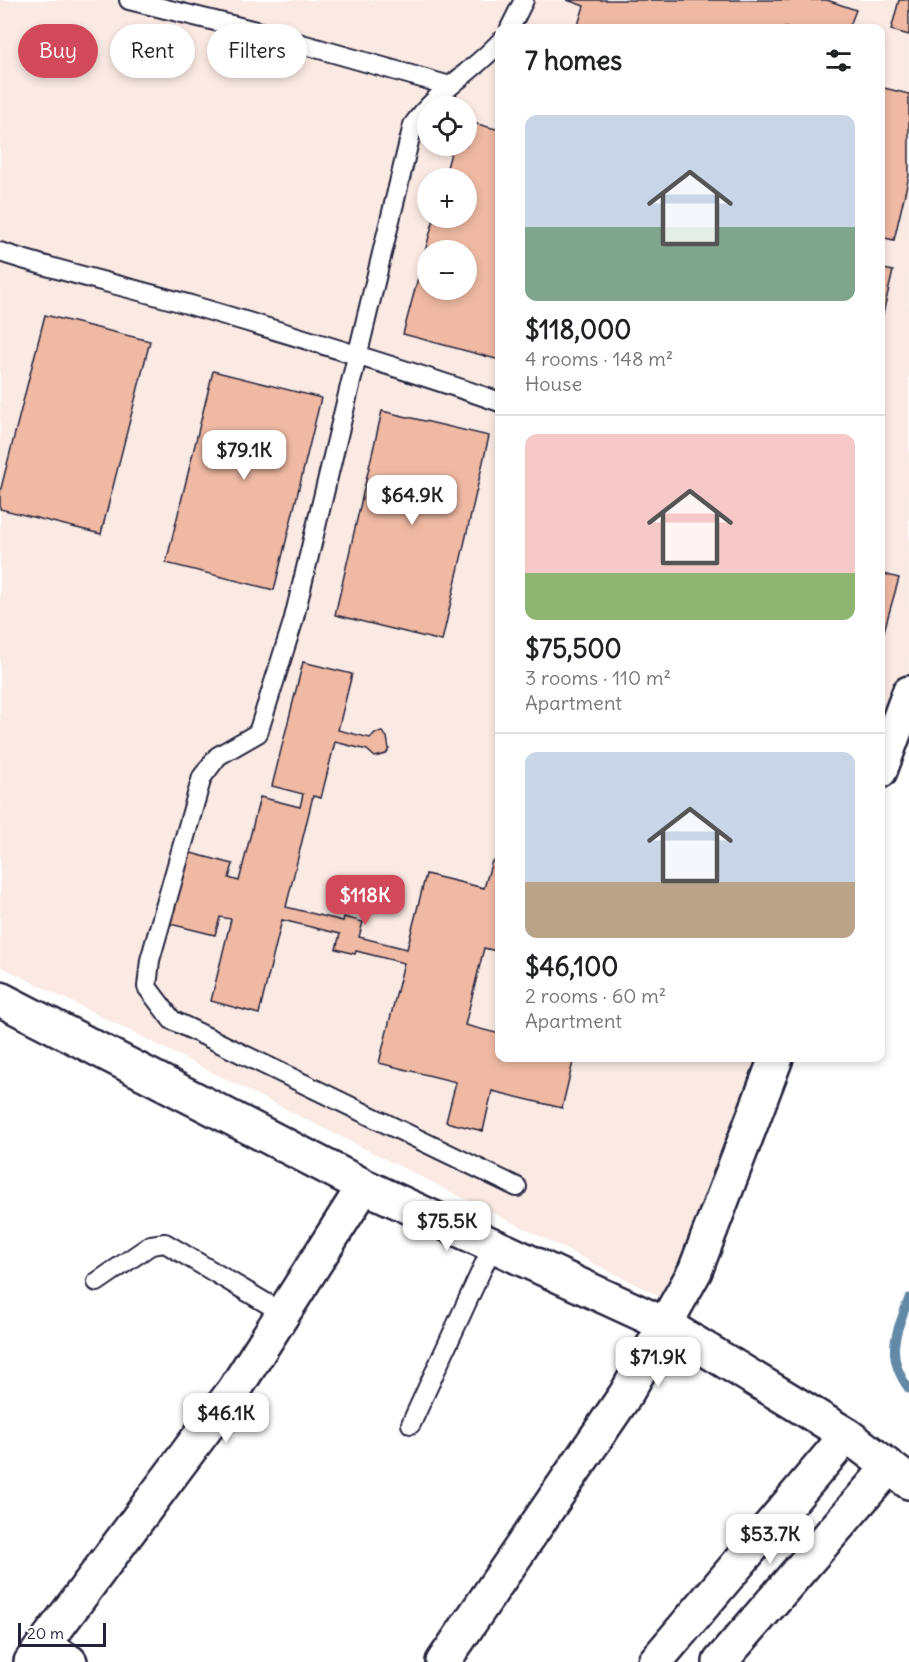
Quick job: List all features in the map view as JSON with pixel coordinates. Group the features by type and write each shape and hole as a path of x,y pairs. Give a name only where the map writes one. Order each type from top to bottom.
{"street":[{"path":"885,758 909,693"},
{"path":"0,999 364,1185 664,1324 847,1435 899,1475 720,1662"},
{"path":"448,1660 626,1394 695,1271 774,1062"},
{"path":"48,1656 235,1389 364,1185"},
{"path":"655,1662 847,1435"}],"lane":[{"path":"129,0 256,31 450,86"},
{"path":"512,24 524,0"},
{"path":"495,47 482,61 424,108 413,125 293,622 258,734 218,756 202,777 150,960 147,987 172,1020 517,1187"},
{"path":"0,252 55,270 192,305 495,400"},
{"path":"97,1282 151,1245 165,1243 283,1313"},
{"path":"411,1424 493,1245"}],"shaded area":[{"path":"0,0 909,0 909,680 885,743 885,24 495,24 495,1062 761,1062 669,1301 0,966"}],"building":[{"path":"567,0 827,0 856,10 851,24 578,24 584,6"},
{"path":"899,0 909,0 909,35 891,30"},
{"path":"885,88 909,94 909,176 894,240 885,238"},
{"path":"477,124 495,129 495,359 403,334 417,282 417,300 477,300 477,240 428,240 431,228 477,228 477,168 447,168 450,156 477,156"},
{"path":"885,269 893,271 885,305"},
{"path":"45,315 150,341 101,534 0,509 0,492"},
{"path":"213,371 321,398 274,590 166,563"},
{"path":"382,411 489,436 442,641 335,615"},
{"path":"885,574 899,578 885,627"},
{"path":"303,662 352,674 338,730 370,738 375,733 382,732 387,737 389,749 386,754 375,757 367,750 335,742 321,798 313,796 286,907 343,921 344,917 363,922 359,937 407,949 426,874 484,888 492,861 495,861 495,951 484,948 465,1025 495,1033 495,1062 573,1062 562,1108 492,1091 483,1131 446,1122 456,1082 379,1063 404,963 356,951 355,954 336,949 340,934 282,920 259,1014 211,1001 231,919 220,917 215,935 170,924 187,852 233,864 229,878 239,881 260,797 300,807 303,794 272,786"}],"waterway":[{"path":"909,1298 895,1344 897,1366 909,1389"}]}
